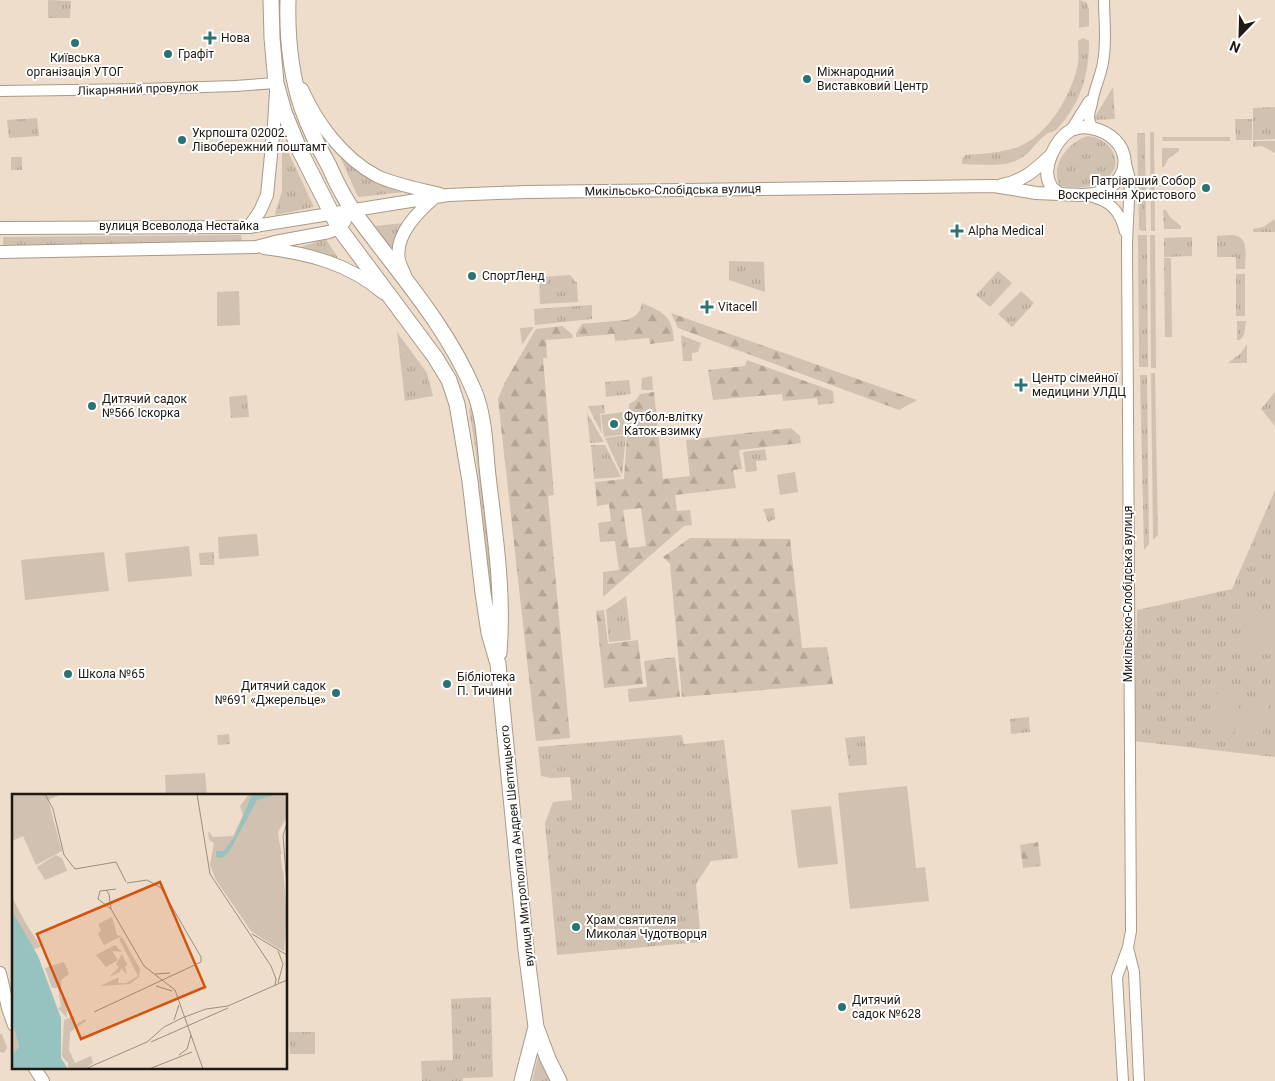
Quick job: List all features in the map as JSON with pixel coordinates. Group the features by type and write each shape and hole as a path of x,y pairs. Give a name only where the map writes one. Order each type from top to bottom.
{"main road":[{"name":"вулиця Митрополита Андрея Шептицького","path":"271,0 276,83 284,112 300,151 336,221 435,357 449,380 459,409 479,550 483,593 498,664 525,940 536,1027 559,1081"},
{"name":"вулиця Митрополита Андрея Шептицького","path":"288,0 289,37 293,71 302,107 313,134 354,211 438,325 466,375 478,405 484,437 500,590 501,627 498,664"},
{"name":"вулиця Митрополита Андрея Шептицького","path":"522,1081 536,1027"}],"street":[{"path":"1093,128 1089,122 1089,117 1093,94 1103,63 1104,0"},
{"path":"293,71 309,105 336,142 353,160 377,176 441,196"},
{"name":"Лікарняний провулок","path":"0,91 256,86 276,83"},
{"path":"248,227 260,212 267,195 276,83"},
{"path":"1071,130 1082,127 1093,128 1104,132 1119,143 1125,160 1122,170 1111,186 1095,194 1059,194 1051,186 1048,177 1047,169 1050,156 1071,130 1093,94"},
{"name":"Микільсько-Слобідська вулиця","path":"354,211 441,196 699,189 994,186 1012,183 1024,178 1050,156"},
{"name":"Микільсько-Слобідська вулиця","path":"1123,1081 1117,977 1128,947 1131,931 1127,242 1130,179 1125,160"},
{"name":"Микільсько-Слобідська вулиця","path":"994,186 1036,193 1059,194"},
{"name":"Микільсько-Слобідська вулиця","path":"1085,195 1104,200 1112,205 1123,222 1127,242"},
{"path":"409,284 399,260 398,246 407,228 418,213 441,196"},
{"name":"вулиця Всеволода Нестайка","path":"0,228 248,227 336,221 354,211"},
{"name":"вулиця Всеволода Нестайка","path":"0,252 256,247 329,232 336,221"},
{"path":"256,247 313,256 354,272 399,307"},
{"name":"Микільсько-Слобідська вулиця","path":"1128,947 1134,972 1139,1081"},
{"path":"0,973 12,1019"},
{"path":"35,1068 43,1081"}],"green space":[{"path":"48,0 71,1 70,18 48,18"},
{"path":"1079,0 1086,2 1089,9 1089,26 1079,28"},
{"path":"1083,38 1089,41 1089,53 1082,88 1072,109 1057,129 1046,135 1018,160 994,165 962,164 965,155 996,152 1027,143 1048,125 1064,102 1070,89 1078,64 1078,41"},
{"path":"1113,87 1115,119 1093,120"},
{"path":"1275,107 1275,139 1253,140 1253,108"},
{"path":"37,118 39,136 9,138 7,120"},
{"path":"1235,119 1252,119 1252,140 1236,140"},
{"path":"1150,132 1154,132 1155,231 1151,231"},
{"path":"1137,133 1145,133 1146,231 1139,230"},
{"path":"1088,136 1103,141 1113,152 1115,166 1112,173 1095,185 1078,187 1060,186 1057,170 1063,155 1074,143"},
{"path":"1162,137 1230,137 1230,141 1163,141"},
{"path":"282,139 314,207 276,215 282,191"},
{"path":"1253,141 1275,141 1275,153 1262,146 1253,147"},
{"path":"335,145 375,180 405,192 358,197"},
{"path":"1162,148 1179,148 1179,151 1168,159 1164,167 1162,167"},
{"path":"11,157 22,157 22,170 11,170"},
{"path":"1163,210 1166,210 1170,217 1181,226 1181,229 1164,229"},
{"path":"1275,219 1275,232 1253,232 1253,229 1263,227"},
{"path":"403,223 393,242 392,250 375,226"},
{"path":"241,235 242,241 222,243 3,245 3,237"},
{"path":"1138,235 1147,235 1148,367 1139,367"},
{"path":"1150,235 1155,235 1156,368 1151,368"},
{"path":"1232,235 1241,238 1246,250 1245,269 1236,269 1236,257 1217,257 1217,236"},
{"path":"1192,237 1192,256 1164,257 1164,238"},
{"path":"326,239 340,261 297,248"},
{"path":"1164,258 1171,258 1172,337 1165,337"},
{"path":"729,261 764,262 765,292 729,280"},
{"path":"998,271 1012,283 990,307 976,295"},
{"path":"1236,274 1245,274 1245,316 1236,316"},
{"path":"570,275 577,283 578,302 540,304 539,281 543,277"},
{"path":"239,291 240,325 217,326 217,292"},
{"path":"1021,291 1034,303 1012,327 998,314"},
{"path":"642,303 666,316 671,326 674,341 650,344 649,338 615,341 614,334 576,337 576,333 582,324 629,319 637,314"},
{"path":"592,305 592,319 535,325 534,309"},
{"path":"671,313 917,400 899,410 678,328"},
{"path":"1237,321 1246,321 1244,335 1240,340 1237,340"},
{"path":"562,326 572,334 573,338 546,340 547,358 543,358 554,495 548,496 570,738 536,741 498,399 505,382 536,329"},
{"path":"534,327 522,345 520,328"},
{"path":"397,332 427,373 433,396 405,401"},
{"path":"681,335 701,343 698,352 692,353 692,361 683,361"},
{"path":"1247,344 1247,363 1228,363 1241,353"},
{"path":"747,360 833,391 834,403 818,405 817,398 783,401 782,394 713,400 708,370 745,366"},
{"path":"1151,373 1155,373 1158,535 1153,540"},
{"path":"1140,375 1147,375 1149,544 1144,550"},
{"path":"652,376 653,390 643,390 641,388 642,378"},
{"path":"629,380 631,394 606,397 605,382"},
{"path":"654,392 663,479 690,476 686,440 791,428 800,436 801,443 739,450 742,469 733,470 736,488 675,495 677,511 690,510 692,525 684,526 603,597 603,572 619,570 615,541 600,542 598,523 611,521 609,504 597,506 595,482 624,479 629,404 636,400 640,394","holes":["641,508 646,546 629,548 623,510"]},
{"path":"1275,392 1275,426 1261,409"},
{"path":"247,395 249,417 231,418 229,397"},
{"path":"604,405 605,413 600,414 602,434 588,406"},
{"path":"473,407 477,425 491,539 492,603 476,453 469,409"},
{"name":"Футбол-влітку Каток-взимку","path":"623,412 626,434 604,437 601,415"},
{"path":"587,413 604,442 590,443"},
{"path":"626,435 622,475 605,438"},
{"path":"591,445 605,445 621,477 594,479"},
{"path":"765,449 767,460 756,461 757,471 746,472 743,452"},
{"path":"795,472 798,492 780,495 777,475"},
{"path":"1275,490 1275,757 1134,741 1137,610 1232,589"},
{"path":"774,508 775,519 768,522 763,509"},
{"path":"257,534 259,556 219,559 218,537"},
{"path":"690,538 790,539 802,648 827,647 833,684 682,697 670,564 663,557"},
{"path":"189,546 192,576 128,582 125,553"},
{"path":"104,552 109,591 25,600 21,560"},
{"path":"214,552 214,565 200,565 199,553"},
{"path":"626,596 631,640 609,642 606,610"},
{"path":"1246,608 1272,611 1268,654 1241,651"},
{"path":"604,610 608,644 638,640 643,684 604,688 596,611"},
{"path":"675,657 680,697 629,702 628,689 647,687 644,661"},
{"path":"1219,688 1242,694 1233,733 1210,727"},
{"path":"1244,696 1270,702 1260,744 1234,738"},
{"path":"1029,717 1030,732 1011,734 1010,719"},
{"path":"229,734 230,744 218,745 217,735"},
{"path":"682,735 684,744 724,740 738,858 711,861 696,884 701,942 557,955 545,823 553,802 572,800 570,777 552,778 541,776 538,747"},
{"path":"865,736 867,765 849,766 845,738"},
{"path":"205,773 207,794 166,794 165,775"},
{"path":"907,786 916,868 925,867 929,901 850,909 838,793"},
{"path":"831,806 838,864 798,868 791,810"},
{"path":"1038,842 1041,866 1023,868 1020,845"},
{"path":"491,997 493,1077 463,1078 463,1081 422,1081 421,1061 453,1060 451,999"},
{"path":"289,1032 315,1032 315,1054 290,1054"},
{"path":"0,1034 2,1034 7,1048 4,1053 0,1052"},
{"path":"539,1053 550,1081 532,1081"}],"place":[{"name":"Нова","path":"210,38"},
{"name":"Київська організація УТОГ","path":"75,43"},
{"name":"Графіт","path":"168,54"},
{"name":"Міжнародний Виставковий Центр","path":"807,79"},
{"name":"Укрпошта 02002. Лівобережний поштамт","path":"182,140"},
{"name":"Патріарший Собор Воскресіння Христового","path":"1206,188"},
{"name":"Alpha Medical","path":"957,231"},
{"name":"СпортЛенд","path":"472,276"},
{"name":"Vitacell","path":"707,307"},
{"name":"Центр сімейної медицини УЛДЦ","path":"1021,385"},
{"name":"Дитячий садок №566 Іскорка","path":"92,406"},
{"name":"Футбол-влітку Каток-взимку","path":"614,424"},
{"name":"Школа №65","path":"68,674"},
{"name":"Бібліотека П. Тичини","path":"447,684"},
{"name":"Дитячий садок №691 «Джерельце»","path":"336,693"},
{"name":"Храм святителя Миколая Чудотворця","path":"576,927"},
{"name":"Дитячий садок №628","path":"842,1007"}]}
